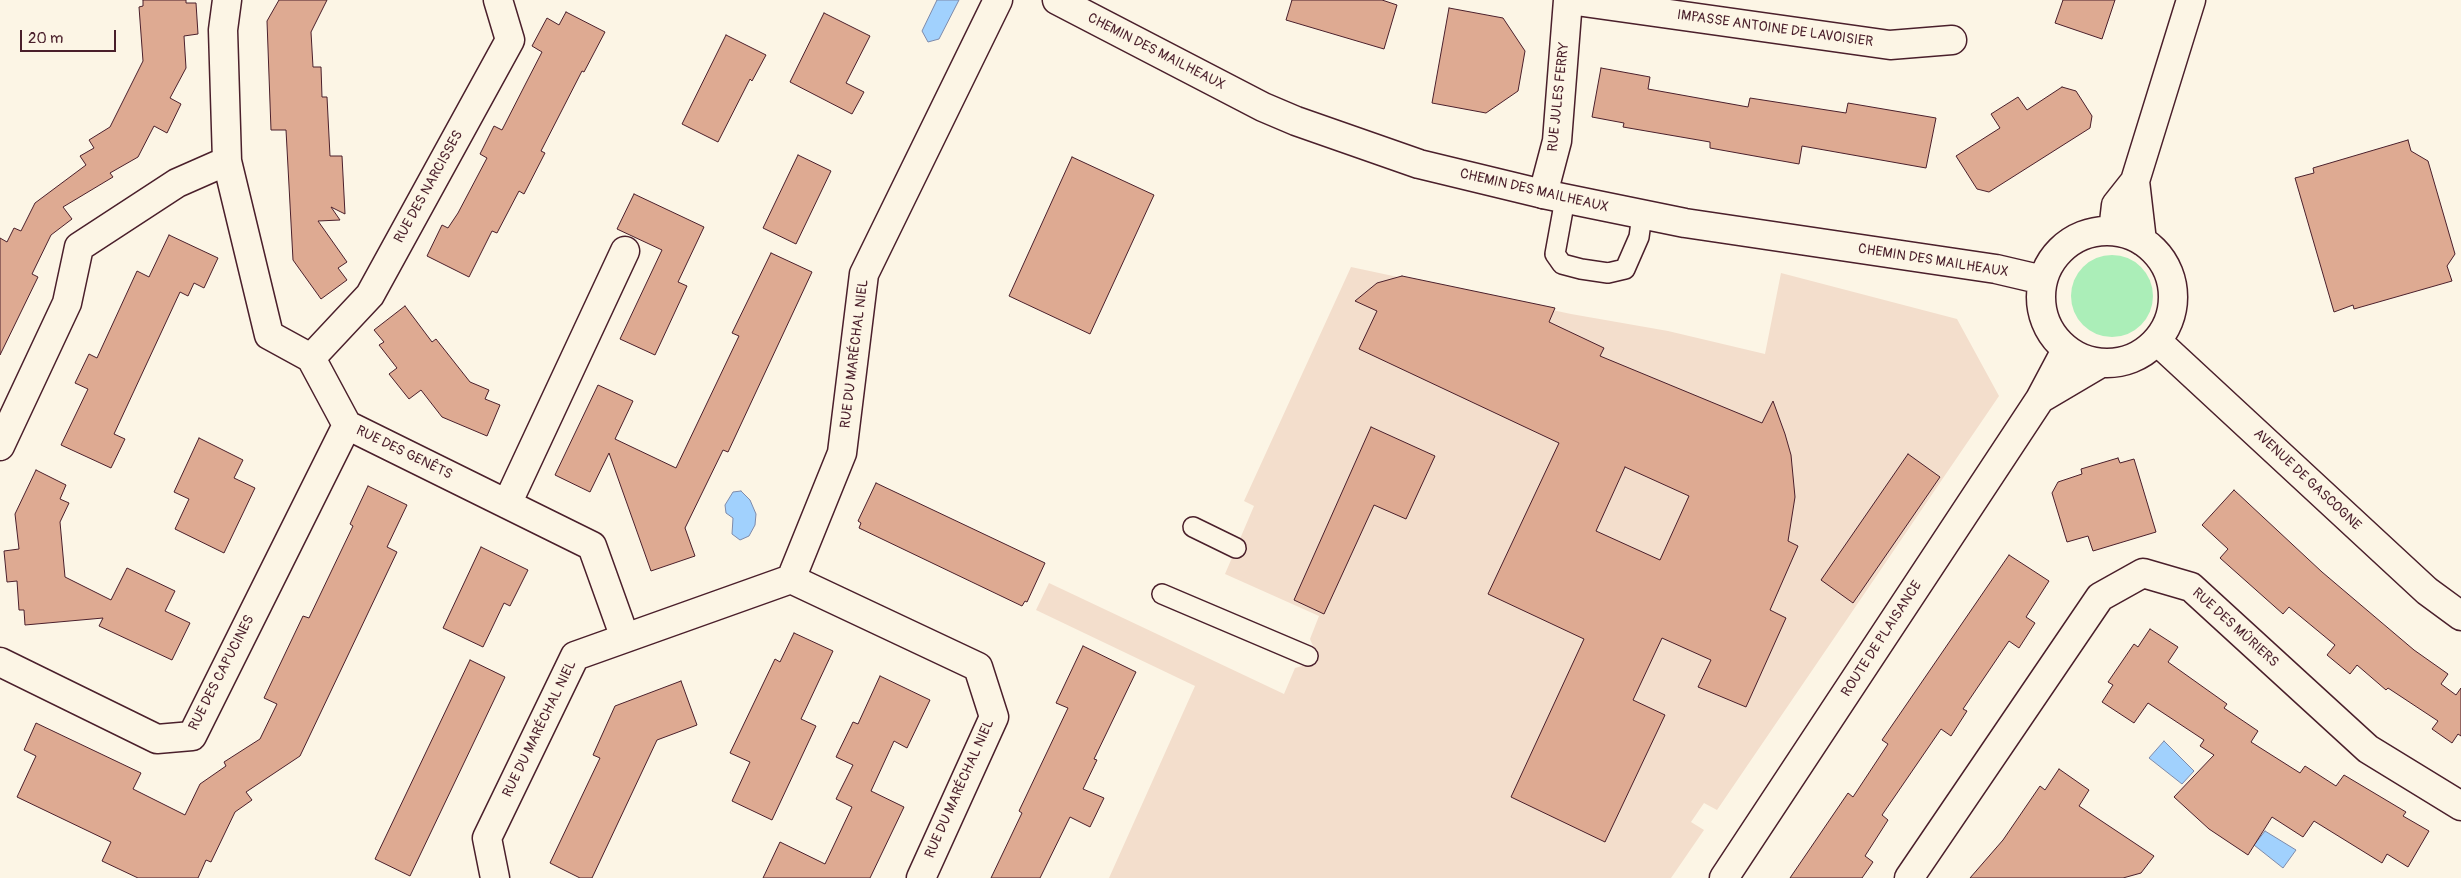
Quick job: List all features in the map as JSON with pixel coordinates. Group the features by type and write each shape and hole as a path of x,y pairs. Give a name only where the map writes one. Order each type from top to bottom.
{"street":[{"path":"227,0 223,30 227,161 269,335 311,358"},
{"name":"RUE DES NARCISSES","path":"311,358 370,294 510,40 498,0"},
{"name":"RUE DU MARÉCHAL NIEL","path":"792,579 842,453 864,274 998,0"},
{"name":"CHEMIN DES MAILHEAUX","path":"1057,0 1263,107 1296,121 1419,164 1554,196 1685,223 1996,269 2043,280"},
{"name":"RUE JULES FERRY","path":"1554,196 1569,0"},
{"name":"IMPASSE ANTOINE DE LAVOISIER","path":"1569,0 1890,45 1952,40"},
{"path":"2113,231 2116,204 2135,181 2192,0"},
{"path":"0,446 67,303 79,247 178,183 227,161"},
{"path":"2135,181 2142,241"},
{"path":"2113,231 2142,241 2158,255 2172,283 2171,314 2157,341 2148,350 2126,361 2101,363 2077,356 2066,350 2056,339 2045,319 2041,296 2043,280 2054,257 2064,247 2087,234 2113,231"},
{"path":"507,504 625,251"},
{"name":"AVENUE DE GASCOGNE","path":"2157,341 2420,585 2461,616"},
{"name":"ROUTE DE PLAISANCE","path":"1724,878 2040,399 2066,350"},
{"name":"RUE DES GENÊTS","path":"311,358 347,425 592,546 625,638"},
{"name":"ROUTE DE PLAISANCE","path":"2040,399 2101,363"},
{"name":"RUE DES CAPUCINES","path":"0,662 157,739 192,736 347,425"},
{"name":"RUE DES MÛRIERS","path":"1909,878 2100,597 2142,573 2191,587 2368,749 2461,806"},
{"name":"RUE DU MARÉCHAL NIEL","path":"495,878 487,838 575,656 792,579 978,667 994,717 921,878"}],"lane":[{"path":"1554,196 1555,254 1562,264 1581,269 1608,273 1625,269 1639,237 1642,214"},
{"path":"1193,528 1236,548"},
{"path":"1162,594 1308,656"}],"shaded area":[{"path":"1351,267 1571,314 1668,331 1765,354 1781,273 1957,319 1999,396 1717,810 1704,803 1691,822 1704,830 1671,878 1109,878 1195,686 1036,610 1049,583 1284,694 1295,668 1305,665 1313,646 1310,639 1319,616 1225,574 1254,506 1244,501"}],"green space":[{"path":"2104,255 2120,255 2135,262 2146,273 2153,288 2150,312 2141,325 2120,337 2104,337 2089,330 2078,319 2071,304 2071,288 2078,273 2089,262"}],"water":[{"path":"937,0 959,0 939,39 928,42 922,31"},
{"path":"741,491 750,500 756,514 755,525 749,536 740,540 732,534 733,518 726,513 725,505 733,492"},
{"path":"2164,741 2194,771 2182,784 2149,758"},
{"path":"2265,831 2296,850 2283,868 2254,845"}],"building":[{"path":"143,0 186,0 186,3 196,3 198,34 184,36 186,68 170,98 181,104 167,133 154,126 138,157 110,173 113,177 63,207 72,219 51,235 32,274 38,277 0,355 0,238 7,242 14,228 21,231 35,203 86,165 80,156 94,148 89,140 110,127 143,61 139,7 143,6"},
{"path":"279,0 327,0 311,32 313,67 321,67 322,97 327,97 330,156 342,156 345,214 331,207 340,220 318,221 347,262 338,268 347,280 321,299 293,260 286,130 271,130 267,21"},
{"path":"1292,0 1382,0 1397,5 1384,49 1286,20"},
{"path":"2063,0 2115,0 2102,39 2055,23"},
{"path":"1449,8 1503,18 1525,51 1518,91 1486,113 1432,103"},
{"path":"566,12 605,32 584,72 582,71 541,151 545,153 524,194 519,191 497,233 492,231 469,277 427,256 442,225 448,228 458,213 487,158 480,154 494,126 502,130 542,52 532,46 547,18 559,25"},
{"path":"824,13 870,36 846,83 864,92 852,114 790,82"},
{"path":"726,35 766,55 752,81 750,79 718,142 682,124"},
{"path":"1601,68 1650,77 1648,89 1748,107 1750,98 1846,113 1848,103 1936,118 1926,168 1802,146 1799,164 1710,148 1710,142 1623,127 1624,123 1592,117"},
{"path":"2062,87 2076,91 2092,116 2090,128 1989,192 1977,189 1956,156 2000,128 1991,114 2018,97 2027,110"},
{"path":"2408,140 2411,151 2428,161 2455,254 2447,266 2452,281 2354,309 2353,305 2334,312 2295,178 2314,173 2313,168"},
{"path":"798,155 831,171 796,244 763,228"},
{"path":"1072,157 1154,195 1090,334 1009,296"},
{"path":"634,194 704,227 678,282 687,286 655,355 620,339 662,250 617,229"},
{"path":"169,235 218,258 204,288 194,283 188,296 180,292 114,434 125,439 111,468 61,445 88,389 75,383 89,354 97,358 137,271 149,277"},
{"path":"771,253 812,272 728,452 723,450 685,528 695,556 651,571 609,453 590,492 555,475 598,385 633,401 615,439 676,468 739,336 732,333"},
{"path":"1402,276 1555,308 1549,322 1604,348 1600,356 1762,423 1773,401 1791,455 1795,497 1788,541 1798,546 1770,610 1786,618 1746,707 1698,687 1711,660 1662,638 1633,700 1665,715 1605,842 1511,797 1584,639 1488,594 1559,443 1359,349 1377,311 1355,301 1377,283","holes":["1625,467 1689,496 1660,560 1596,531"]},
{"path":"405,306 432,342 436,339 470,382 489,390 485,399 500,405 487,436 442,417 421,390 409,399 389,374 397,368 379,345 384,342 374,330"},
{"path":"1371,427 1435,456 1406,519 1374,505 1324,614 1294,600"},
{"path":"199,438 243,460 234,478 255,488 224,553 175,529 189,499 174,492"},
{"path":"1908,454 1940,477 1853,603 1821,580"},
{"path":"2118,458 2120,463 2134,459 2156,532 2093,551 2088,536 2067,542 2052,493 2058,482 2082,474 2081,469"},
{"path":"36,470 66,485 60,499 69,503 60,522 65,577 111,600 127,568 175,591 165,611 190,623 172,660 99,626 103,618 25,625 24,610 19,610 17,581 7,582 4,551 19,549 15,514"},
{"path":"876,483 1045,563 1027,602 1025,601 1022,606 859,528 861,523 858,521"},
{"path":"368,486 407,505 387,547 397,552 300,756 246,792 252,800 235,812 211,862 206,860 198,878 138,878 102,861 111,842 17,797 36,756 24,750 36,723 141,773 133,789 185,815 200,784 226,766 224,762 260,739 277,704 264,698 303,616 309,618 353,526 350,524"},
{"path":"2234,490 2322,572 2414,650 2448,674 2441,684 2456,695 2461,688 2461,736 2458,734 2452,743 2432,729 2438,721 2388,688 2386,690 2357,665 2350,674 2327,655 2335,645 2289,607 2283,614 2220,558 2228,549 2202,525"},
{"path":"481,547 528,570 510,606 504,603 483,647 443,628"},
{"path":"2009,555 2049,581 2026,617 2035,623 2019,648 2009,641 1963,709 1967,711 1951,736 1941,729 1882,815 1888,820 1865,856 1873,862 1862,878 1790,878 1848,793 1853,797 1888,744 1882,740"},
{"path":"2150,629 2178,647 2168,662 2227,704 2224,708 2258,731 2251,742 2300,773 2305,766 2336,786 2344,775 2406,812 2403,816 2429,831 2408,867 2387,854 2382,863 2314,821 2303,837 2272,817 2248,855 2209,829 2174,797 2214,755 2200,746 2204,740 2148,703 2134,723 2102,702 2113,685 2108,682 2134,644 2138,647"},
{"path":"794,633 833,651 801,719 816,726 772,820 732,801 750,762 730,753 775,659 780,662"},
{"path":"1083,646 1136,672 1094,759 1097,760 1083,789 1104,798 1090,827 1070,817 1040,878 991,878 1022,813 1019,811 1068,708 1056,703"},
{"path":"470,660 505,677 410,876 375,859"},
{"path":"880,676 930,700 907,748 894,741 871,791 904,807 870,878 763,878 780,842 825,864 852,807 836,799 853,765 836,757 853,722 858,724"},
{"path":"681,681 697,725 657,740 592,878 580,878 550,863 600,758 593,755 615,706"},
{"path":"2059,769 2089,790 2079,806 2154,856 2141,873 2123,878 1970,878 2003,840 2040,786 2045,790"}]}
